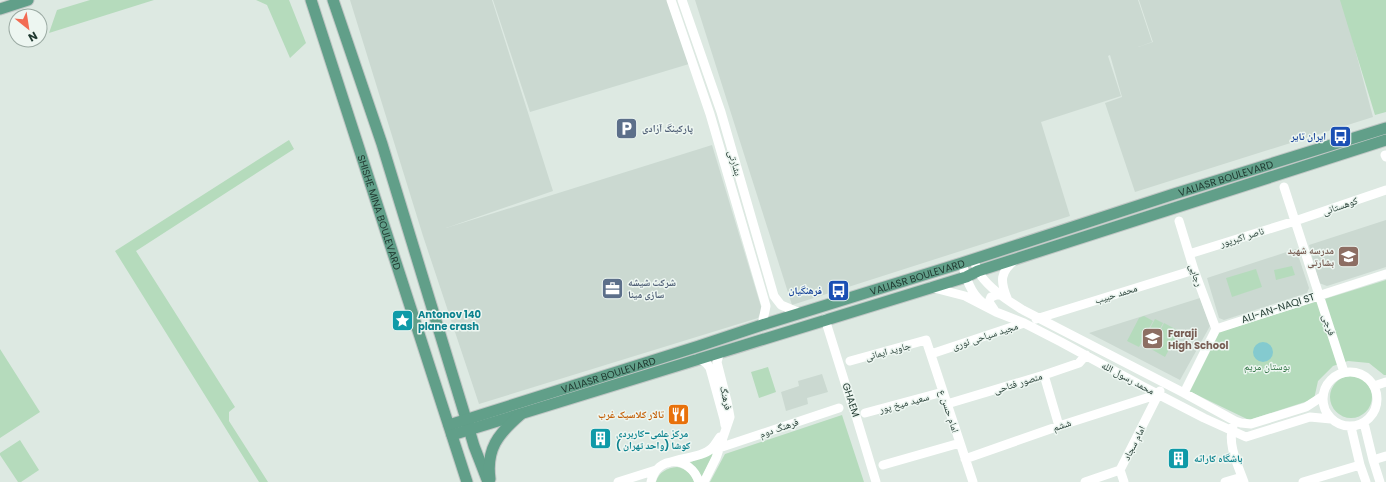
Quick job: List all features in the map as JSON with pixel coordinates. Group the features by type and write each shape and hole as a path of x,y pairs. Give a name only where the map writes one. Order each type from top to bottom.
{"main road":[{"path":"0,9 28,0"},
{"name":"SHISHE MINA BOULEVARD","path":"311,0 467,482"},
{"name":"SHISHE MINA BOULEVARD","path":"333,0 384,152 467,425 490,482"},
{"name":"VALIASR BOULEVARD","path":"450,430 762,325 1386,128"},
{"name":"VALIASR BOULEVARD","path":"467,425 522,414 966,276 1386,140"},
{"path":"718,340 716,349 720,352"},
{"path":"693,348 698,352 698,357 696,359"},
{"path":"490,482 490,459 494,446 499,436 522,414"}],"street":[{"name":"بشارتی","path":"671,0 710,114 766,306 762,325"},
{"name":"بشارتی","path":"682,0 720,112 774,296 781,306 800,313"},
{"path":"679,26 690,23"},
{"name":"فرجی","path":"1284,186 1344,372"},
{"name":"کوهستانی","path":"1295,221 1386,190"},
{"name":"رجایی","path":"1179,221 1194,270 1216,329"},
{"name":"ناصر اکبرپور","path":"1189,254 1295,221"},
{"path":"973,259 978,271 985,280 1005,298 1039,318 1235,421 1251,424 1306,407 1323,396"},
{"path":"1005,298 1002,286 1004,274 1009,265 1017,259"},
{"path":"962,263 975,295 996,312"},
{"name":"محمد حبیب","path":"1039,318 1194,270"},
{"name":"ALI-AN-NAQI ST","path":"1216,329 1386,274"},
{"name":"محمد رسول الله","path":"929,287 965,296 996,312 1024,323 1142,386 1246,437 1310,417 1331,419"},
{"path":"996,312 989,302 991,297 996,295 1005,298"},
{"name":"مجید سیاحی نوری","path":"931,354 1039,318"},
{"name":"GHAEM","path":"825,319 876,482"},
{"path":"1184,393 1216,329"},
{"name":"امام حسن ع","path":"926,340 973,482"},
{"name":"جاوید ایمانی","path":"850,362 926,340"},
{"path":"696,359 701,359 714,367 720,355 731,348"},
{"name":"منصور فتاحی","path":"947,404 1079,363 1086,355"},
{"name":"فرهنگ","path":"704,482 716,458 730,417 727,400 714,367"},
{"path":"1344,372 1358,373 1370,380 1374,386 1382,394 1371,418 1364,423 1351,427 1337,424 1331,419 1324,409 1323,396 1325,388 1330,381 1344,372"},
{"path":"1044,375 1059,426"},
{"path":"1374,386 1386,382"},
{"name":"امام سجاد","path":"1085,482 1120,470 1164,383"},
{"name":"سعید میخ پور","path":"865,413 943,392"},
{"name":"ششم","path":"965,459 1059,426 1159,394"},
{"name":"فرهنگ دوم","path":"719,448 839,408"},
{"path":"1225,482 1243,480 1232,447 1232,431 1235,421"},
{"path":"1364,423 1380,482"},
{"path":"1351,427 1360,465 1366,482"},
{"path":"651,482 656,470 662,465 676,459 692,457 711,449 726,430"},
{"path":"883,465 960,443"},
{"path":"1373,460 1386,456"},
{"path":"668,463 676,462 691,468 696,474 699,482"},
{"path":"1303,482 1360,465"},
{"path":"618,482 656,470"},
{"path":"1120,470 1124,482"}],"shaded area":[{"path":"350,0 492,0 553,191 446,228 712,145 762,310 758,318 479,404 423,236"},
{"path":"493,0 668,0 689,64 530,112"},
{"path":"695,0 1138,0 1152,42 1138,47 1153,42 1139,0 1342,0 1373,117 1135,192 1105,103 1122,97 1110,55 1108,56 1121,96 1041,122 1070,216 792,305"},
{"name":"مدرسه شهید بشارتی","path":"1386,220 1386,267 1327,286 1319,283 1309,245"},
{"path":"1296,249 1309,288 1307,293 1224,320 1219,318 1207,278"},
{"name":"Faraji High School","path":"1200,298 1210,326 1180,380 1089,333"},
{"path":"822,374 828,392 807,398 808,404 786,411 781,392 799,386 798,381"}],"green space":[{"path":"90,0 154,0 49,33 57,10"},
{"path":"256,0 289,0 306,43 290,58 267,5"},
{"path":"1340,0 1386,0 1386,112 1375,115"},
{"path":"289,140 294,149 136,251 235,407 229,412 229,421 268,482 259,482 115,251"},
{"path":"1292,266 1295,275 1276,280 1274,270"},
{"path":"1256,269 1262,287 1232,297 1226,278"},
{"name":"بوستان مریم","path":"1386,280 1386,375 1369,363 1348,361 1333,366 1318,381 1314,399 1249,420 1189,391 1219,332"},
{"path":"1144,316 1153,321 1139,347 1127,341 1139,318"},
{"path":"1155,319 1163,323 1154,340 1146,336"},
{"path":"1164,323 1179,331 1165,357 1151,349"},
{"path":"0,349 40,412 0,438"},
{"path":"768,367 776,392 759,398 751,372"},
{"path":"1347,376 1355,376 1363,379 1369,385 1372,397 1369,409 1363,415 1355,418 1347,418 1339,415 1333,409 1330,401 1330,393 1333,385 1339,379"},
{"path":"842,415 864,482 710,482 725,454"},
{"path":"20,440 39,470 21,482 18,482 0,453"},
{"path":"716,448 701,479 699,471 689,463 710,453"},
{"path":"677,467 688,472 694,482 656,482 664,471"}],"water":[{"path":"1263,342 1270,345 1273,352 1270,359 1263,362 1256,359 1253,352 1256,345"}],"place":[{"name":"پارکینگ آزادی","path":"627,128"},
{"name":"ایران تایر","path":"1341,136"},
{"name":"مدرسه شهید بشارتی","path":"1349,256"},
{"name":"شرکت شیشه سازی مینا","path":"613,288"},
{"name":"فرهنگیان","path":"838,290"},
{"name":"Antonov 140 plane crash","path":"402,320"},
{"name":"Faraji High School","path":"1152,339"},
{"name":"تالار کلاسیک غرب","path":"679,414"},
{"name":"مرکز علمی-کاربردی کوشا (واحد تهران )","path":"600,439"},
{"name":"باشگاه کاراته","path":"1179,458"}]}
